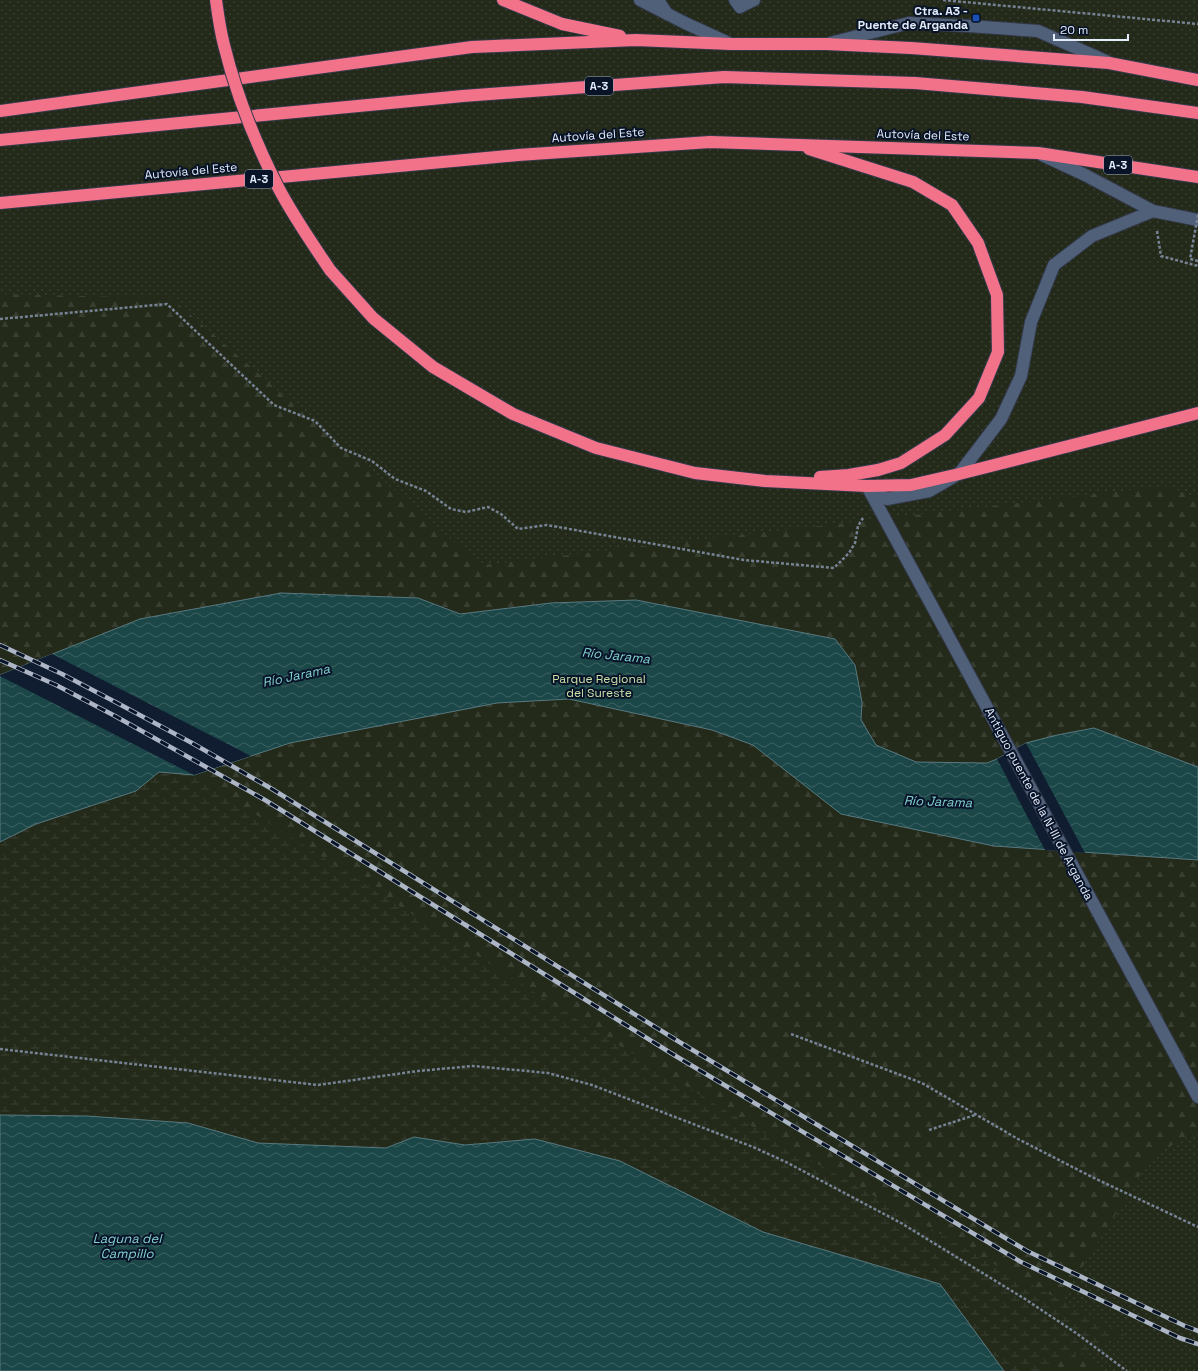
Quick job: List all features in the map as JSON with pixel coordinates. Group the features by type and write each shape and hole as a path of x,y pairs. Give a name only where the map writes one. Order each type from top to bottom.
{"highway":[{"path":"216,0 224,44 236,89 255,139 278,188 330,270 373,318 433,367 513,414 596,448 695,473 765,481 867,486 911,485 1198,413"},
{"path":"503,0 562,24 636,40"},
{"path":"0,111 472,47 636,40 731,44 826,44 919,49 1109,63 1198,80"},
{"name":"A-3","path":"0,140 463,96 724,77 915,83 1082,97 1198,113"},
{"name":"Autovía del Este","path":"0,203 518,155 710,142 1038,153 1198,177"},
{"path":"765,481 849,475 878,470 901,462 945,435 979,398 998,352 997,295 978,243 952,205 913,182 795,144"}],"street":[{"path":"640,0 731,44"},
{"path":"658,0 667,14"},
{"path":"735,0 740,7 754,0"},
{"path":"826,44 909,23 984,27 1038,31 1109,63"},
{"path":"1038,153 1085,175 1153,211 1198,220"},
{"path":"959,474 1001,419 1021,376 1032,322 1054,265 1092,236 1153,211"},
{"path":"849,475 867,486"},
{"name":"Antiguo puente de la N-III de Arganda","path":"867,486 1198,1097"}],"path":[{"path":"943,0 1198,24"},
{"path":"1153,211 1162,256 1198,266"},
{"path":"1198,215 1190,259 1198,261"},
{"path":"0,319 167,304 274,405 315,421 341,448 372,461 396,479 426,491 451,508 466,512 488,507 501,514 518,529 547,525 744,560 834,568 855,543 858,526 864,516"},
{"path":"791,1034 922,1083 1018,1139 1092,1177 1198,1227"},
{"path":"0,1049 318,1085 418,1071 473,1066 548,1073 592,1085 753,1147 828,1184 901,1223 1019,1295 1076,1333 1127,1371"},
{"path":"929,1130 976,1114"}],"green space":[{"name":"Parque Regional del Sureste","path":"0,0 1198,0 1198,1371 0,1371"},
{"path":"0,294 171,298 481,565 1166,486 1198,498 1198,1131 1152,1156 1046,1325 1103,1371 1004,1371 939,1284 258,1143 87,1116 0,1115"},
{"path":"159,772 194,775 570,1015 743,1121 979,1256 1125,1335 1049,1366 1046,1371 1004,1371 939,1284 763,1232 620,1161 535,1139 465,1145 414,1137 386,1148 258,1143 188,1123 87,1116 0,1115 0,842 36,824 136,791"}],"water":[{"name":"Río Jarama","path":"281,593 418,598 460,614 551,603 636,600 835,639 855,665 862,702 861,720 876,745 916,762 987,763 1026,743 1094,728 1198,767 1198,860 994,846 841,814 753,745 712,730 569,699 497,703 290,743 194,775 159,772 136,791 36,824 0,842 0,675 140,619"},
{"name":"Laguna del Campillo","path":"0,1115 87,1116 188,1123 258,1143 386,1148 414,1137 465,1145 535,1139 620,1161 763,1232 940,1284 1004,1371 0,1371"}],"pier":[{"path":"52,654 251,756 194,775 0,676"},
{"path":"1026,743 1085,853 1045,850 997,759"}],"railway":[{"path":"0,645 62,674 121,705 192,743 272,789 681,1043 1027,1251 1198,1331"},
{"path":"0,660 56,685 115,716 265,800 674,1055 1021,1262 1180,1338 1198,1344"}],"place":[{"name":"Ctra. A3 - Puente de Arganda","path":"976,18"}]}
